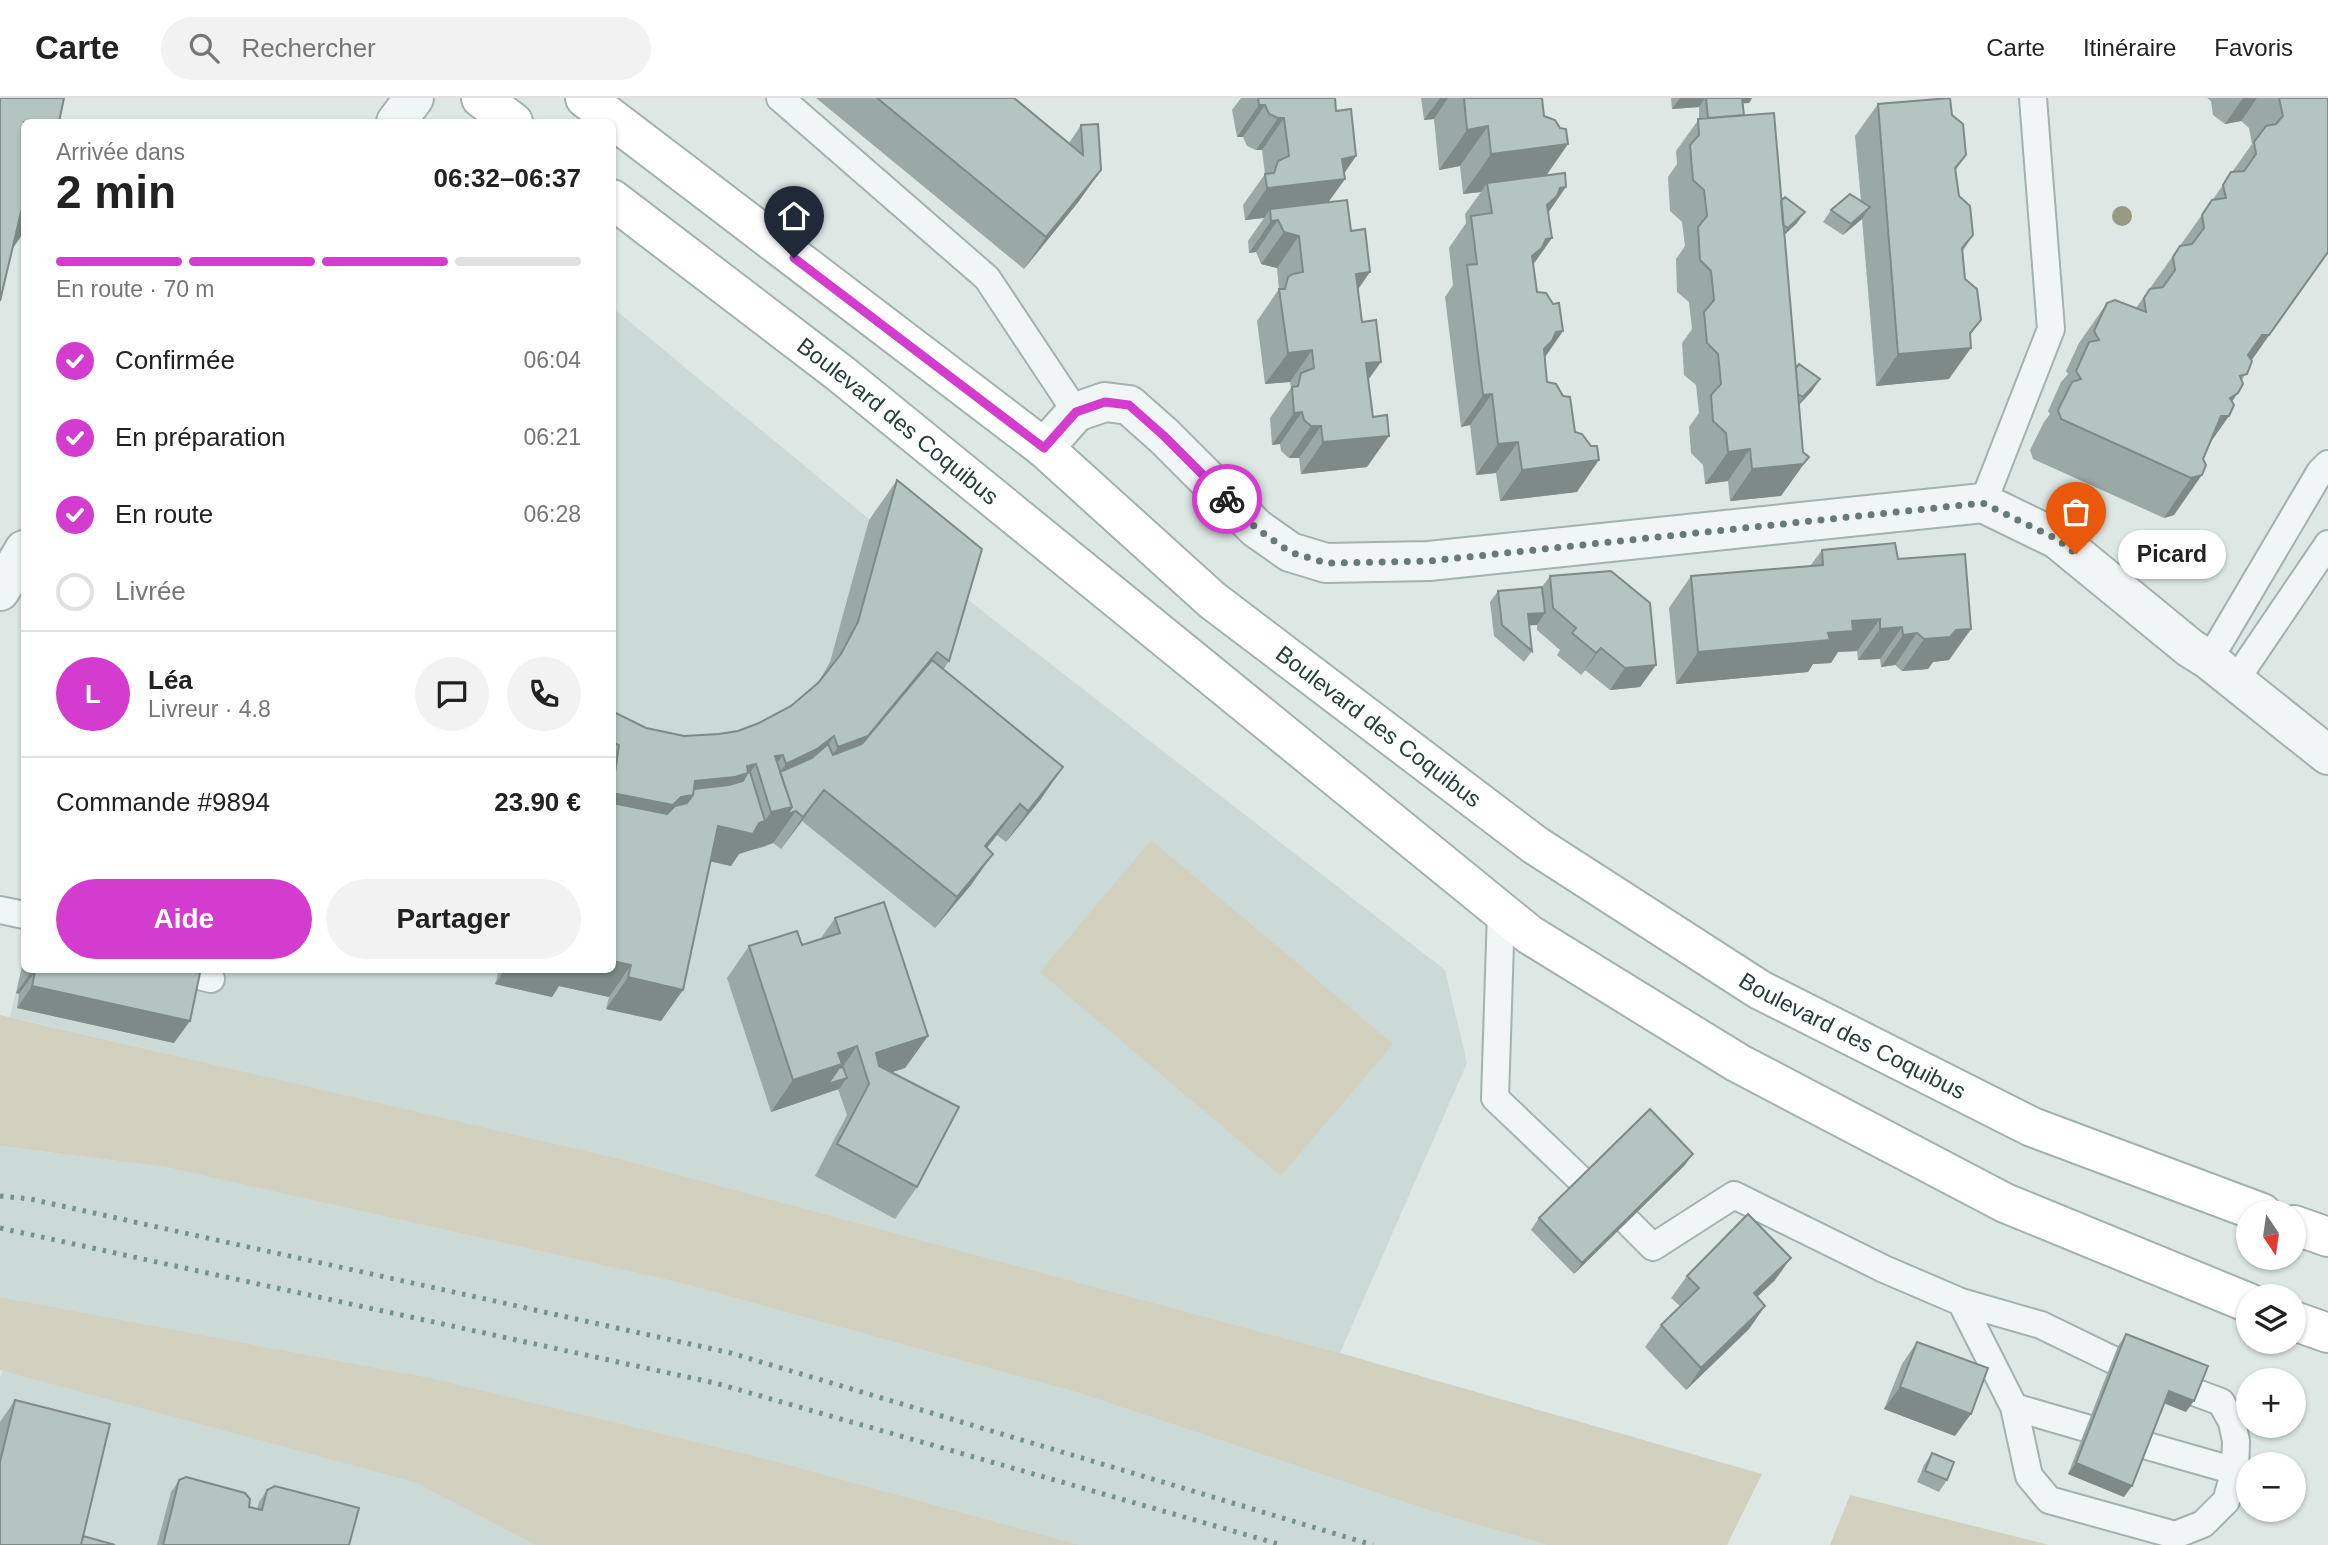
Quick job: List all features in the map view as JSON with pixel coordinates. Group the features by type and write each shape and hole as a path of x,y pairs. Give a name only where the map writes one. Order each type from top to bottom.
{"main road":[{"path":"481,98 509,119"},
{"name":"Boulevard des Coquibus","path":"585,98 613,119"},
{"name":"Boulevard des Coquibus","path":"616,122 1044,448 1212,600 1535,845 1760,990 2032,1127 2236,1203"},
{"name":"Boulevard des Coquibus","path":"616,202 841,374 1530,935 1738,1063 1993,1197 2236,1298"},
{"path":"2306,1229 2328,1237"},
{"path":"2306,1325 2328,1333"}],"street":[{"path":"398,119 414,98"},
{"path":"1044,448 1076,412 1105,402 1129,405 1256,528 1290,552 1326,563 1429,561 1983,503 2057,539 2190,648 2328,755"},
{"path":"0,592 21,555"}],"lane":[{"path":"780,98 987,278 1076,412"},
{"path":"1983,503 2051,329 2033,98"},
{"path":"2222,671 2320,472 2328,464"},
{"path":"2222,671 2328,544"},
{"path":"0,910 21,914"},
{"path":"1501,912 1495,1098 1581,1180"},
{"path":"186,973 211,979"},
{"path":"1628,1222 1653,1247 1734,1195 1884,1269 1961,1302 2041,1325 2113,1360"},
{"path":"1961,1302 2014,1407 2029,1476 2049,1500 2175,1535 2203,1524 2226,1502 2235,1471 2236,1441 2232,1422 2221,1402 2194,1392"},
{"path":"2014,1407 2086,1428"},
{"path":"2144,1445 2235,1471"}],"shaded area":[{"path":"616,310 954,589 1445,970 1467,1063 1340,1353 617,1158 10,1017 21,969 21,973 616,973"},
{"path":"1151,840 1393,1044 1281,1176 1040,972"},
{"path":"0,1015 617,1158 1340,1353 1762,1474 1727,1545 1547,1545 1428,1510 1079,1393 677,1282 165,1167 0,1146"},
{"path":"0,1146 165,1167 677,1282 1079,1393 1428,1510 1547,1545 1081,1545 771,1460 431,1378 0,1297"},
{"path":"0,1297 431,1378 771,1460 1081,1545 536,1545 415,1482 0,1370"},
{"path":"3,1369 860,1545 0,1545 0,1378"},
{"path":"1850,1495 2049,1545 1830,1545"}],"building":[{"path":"0,98 64,98 60,119 21,119 21,212 0,301"},
{"path":"877,98 1014,98 1083,155 1081,125 1098,124 1101,170 1046,237"},
{"path":"1258,98 1335,98 1336,111 1351,109 1356,156 1342,159 1345,179 1267,188 1265,174 1274,173 1278,161 1289,156 1284,118 1269,114 1265,105 1259,105"},
{"path":"1464,98 1542,98 1544,116 1555,120 1560,128 1566,129 1568,144 1491,154 1488,126 1467,130"},
{"path":"1706,98 1742,98 1744,115 1708,118"},
{"path":"1950,98 1952,115 1963,124 1966,155 1955,168 1959,196 1970,206 1973,235 1962,248 1965,279 1977,289 1981,320 1970,333 1971,348 1898,354 1878,104"},
{"path":"2279,98 2328,98 2328,252 2269,335 2262,335 2248,355 2252,361 2247,374 2240,376 2243,384 2238,393 2230,398 2234,405 2229,416 2221,416 2203,459 2206,465 2202,475 2191,478 2061,419 2058,410 2072,382 2081,379 2076,371 2089,342 2099,340 2094,331 2107,303 2115,300 2146,312 2144,298 2150,289 2163,287 2175,270 2173,257 2180,246 2192,244 2204,228 2202,215 2212,200 2226,198 2223,185 2231,172 2244,171 2256,154 2254,142 2266,126 2276,124 2283,116"},
{"path":"1774,113 1803,452 1809,457 1803,464 1752,469 1750,449 1728,452 1726,433 1713,421 1711,395 1721,384 1718,354 1707,343 1704,312 1714,300 1711,271 1700,260 1698,227 1707,216 1704,190 1693,180 1690,145 1699,135 1698,119"},
{"path":"1565,173 1566,187 1560,188 1557,196 1547,205 1552,238 1546,239 1542,248 1532,256 1537,292 1546,293 1553,304 1559,303 1563,331 1556,332 1544,349 1547,382 1556,384 1563,396 1570,397 1575,432 1582,434 1591,446 1597,446 1599,460 1522,470 1518,442 1498,444 1492,394 1483,395 1467,265 1477,264 1471,216 1492,213 1487,183"},
{"path":"1850,194 1870,207 1851,224 1831,210"},
{"path":"1785,197 1805,212 1788,228 1783,225 1781,201"},
{"path":"1347,200 1351,231 1365,229 1370,272 1356,274 1362,322 1376,320 1381,362 1366,363 1373,417 1387,415 1389,436 1323,442 1321,426 1311,426 1304,420 1302,412 1294,413 1292,387 1298,386 1301,373 1314,368 1312,350 1288,353 1279,289 1285,289 1288,277 1303,272 1299,236 1284,232 1278,220 1271,221 1270,209"},
{"path":"1799,364 1820,379 1803,397 1798,394 1796,368"},
{"path":"897,480 982,549 949,661 937,652 868,736 838,747 834,736 817,749 786,764 783,755 775,756 792,807 771,812 756,764 747,766 748,773 735,777 695,781 693,795 681,797 673,805 616,794 619,745 616,744 616,713 646,728 684,736 738,731 791,706 818,683 841,654 858,622"},
{"path":"1895,543 1898,559 1965,554 1971,629 1956,630 1950,637 1924,639 1917,633 1903,635 1902,627 1880,629 1880,619 1852,621 1853,631 1828,633 1830,640 1698,652 1691,576 1823,565 1822,550"},
{"path":"1611,571 1650,603 1656,665 1625,668 1601,648 1596,653 1572,633 1576,628 1553,608 1550,576"},
{"path":"1542,587 1545,613 1528,614 1532,651 1502,625 1498,591"},
{"path":"932,660 1063,767 1028,811 1020,804 985,846 993,854 957,897 824,790 803,817 796,811 786,815 792,807 780,772 812,758 828,744 833,755 862,744"},
{"path":"750,772 765,821 759,823 753,834 718,826 683,990 628,977 631,965 616,962 616,804 667,814 675,806 687,803 694,789 743,781"},
{"path":"884,902 928,1036 876,1053 879,1066 959,1107 917,1187 837,1144 869,1084 857,1046 838,1053 842,1064 793,1080 749,946 797,931 802,945 840,933 835,918"},
{"path":"35,973 200,973 190,1021 32,986"},
{"path":"843,1067 847,1078 828,1084 839,1068"},
{"path":"1650,1109 1693,1154 1582,1263 1539,1218"},
{"path":"1748,1214 1791,1258 1754,1293 1765,1306 1701,1368 1661,1325 1699,1288 1687,1276"},
{"path":"2126,1334 2208,1366 2194,1401 2169,1391 2132,1486 2076,1463"},
{"path":"1917,1342 1988,1368 1971,1414 1900,1387"},
{"path":"15,1400 110,1424 81,1545 0,1545 0,1462"},
{"path":"1932,1453 1954,1462 1947,1480 1925,1471"},
{"path":"186,1477 245,1493 250,1499 249,1507 262,1510 267,1490 275,1486 359,1508 349,1545 163,1545 179,1480"},
{"path":"83,1536 115,1545 81,1545"}],"railway":[{"path":"0,1196 30,1199 731,1353 1373,1545"},
{"path":"0,1228 715,1383 1282,1545"}],"way so far":[{"path":"1227,499 1256,528 1290,552 1326,563 1429,561 1983,503 2057,539 2076,554"}],"place":[{"name":"Picard","path":"2076,554"}],"route":[{"path":"794,258 1044,448 1076,412 1105,402 1129,405 1227,499"}]}
